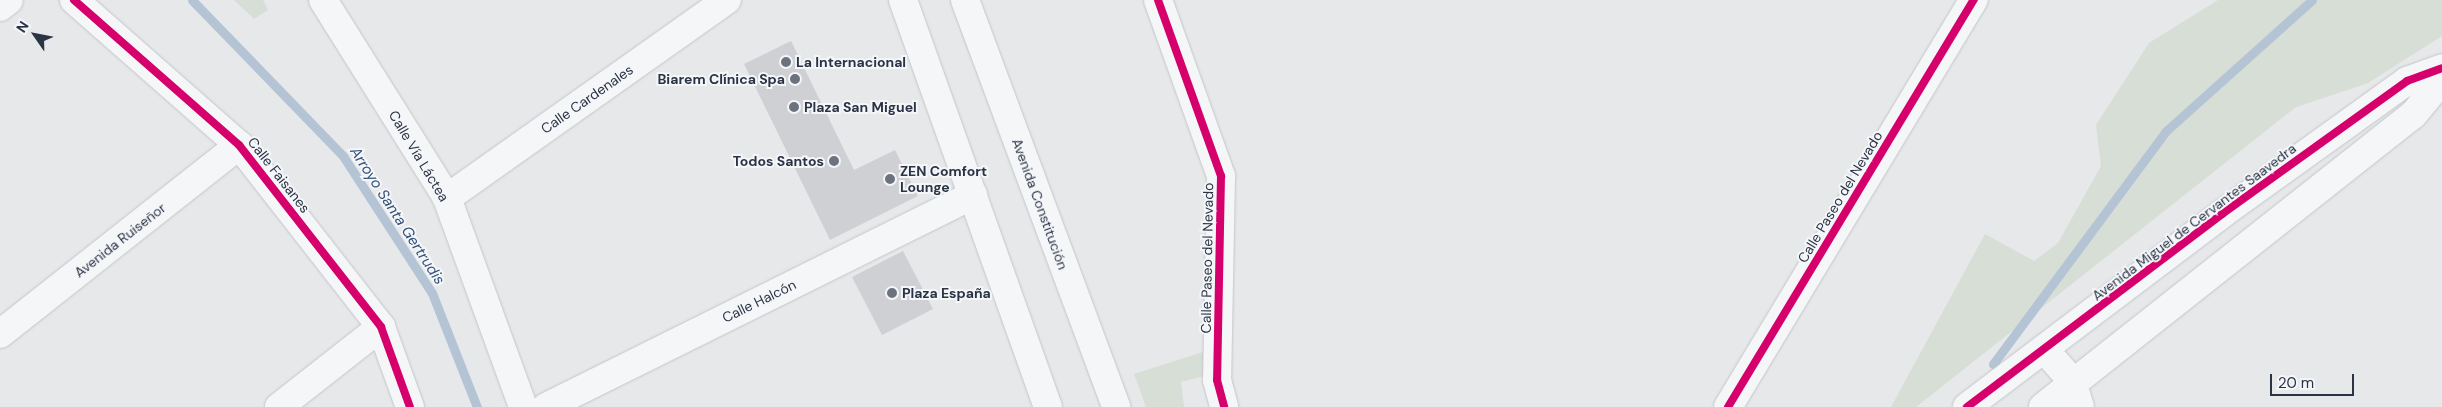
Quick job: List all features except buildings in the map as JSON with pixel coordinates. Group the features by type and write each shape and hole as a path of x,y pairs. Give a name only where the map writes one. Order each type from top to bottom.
{"street":[{"path":"0,7 9,0"},
{"name":"Calle Faisanes","path":"74,0 239,145 382,327 410,407"},
{"name":"Calle Vía Láctea","path":"323,0 446,198 523,407"},
{"name":"Calle Cardenales","path":"446,198 727,0"},
{"path":"903,0 1048,407"},
{"name":"Avenida Constitución","path":"965,0 1116,407"},
{"name":"Calle Paseo del Nevado","path":"1158,0 1221,176 1217,380 1224,407"},
{"name":"Calle Paseo del Nevado","path":"1728,407 1974,0"},
{"name":"Avenida Miguel de Cervantes Saavedra","path":"1967,407 2045,350 2222,214 2407,81 2442,68"},
{"path":"2043,407 2072,381 2413,116 2442,80"},
{"name":"Avenida Ruiseñor","path":"0,334 239,145"},
{"name":"Calle Halcón","path":"546,407 972,195"},
{"path":"279,407 382,327"},
{"path":"2045,350 2072,381 2080,407"}],"shaded area":[{"path":"234,0 263,0 268,10 254,19"},
{"path":"2218,0 2442,0 2442,36 2368,83 2296,107 1916,407 1891,407 1985,234 2034,261 2058,243 2101,166 2096,125 2149,43"},
{"path":"1203,352 1204,376 1181,382 1184,407 1146,407 1134,374"}],"waterway":[{"name":"Arroyo Santa Gertrudis","path":"192,0 343,156 432,293 477,407"},
{"path":"1993,364 2166,131 2312,0"}],"cycle path":[{"path":"74,0 239,145 381,327 410,407"},
{"path":"1158,0 1221,176 1217,380 1224,407"},
{"path":"1728,407 1974,0"},
{"path":"1967,407 2222,214 2407,81 2442,68"}],"place":[{"name":"La Internacional","path":"786,62"},
{"name":"Biarem Clínica Spa","path":"795,79"},
{"name":"Plaza San Miguel","path":"794,107"},
{"name":"Todos Santos","path":"834,161"},
{"name":"ZEN Comfort Lounge","path":"890,179"},
{"name":"Plaza España","path":"892,293"}]}
